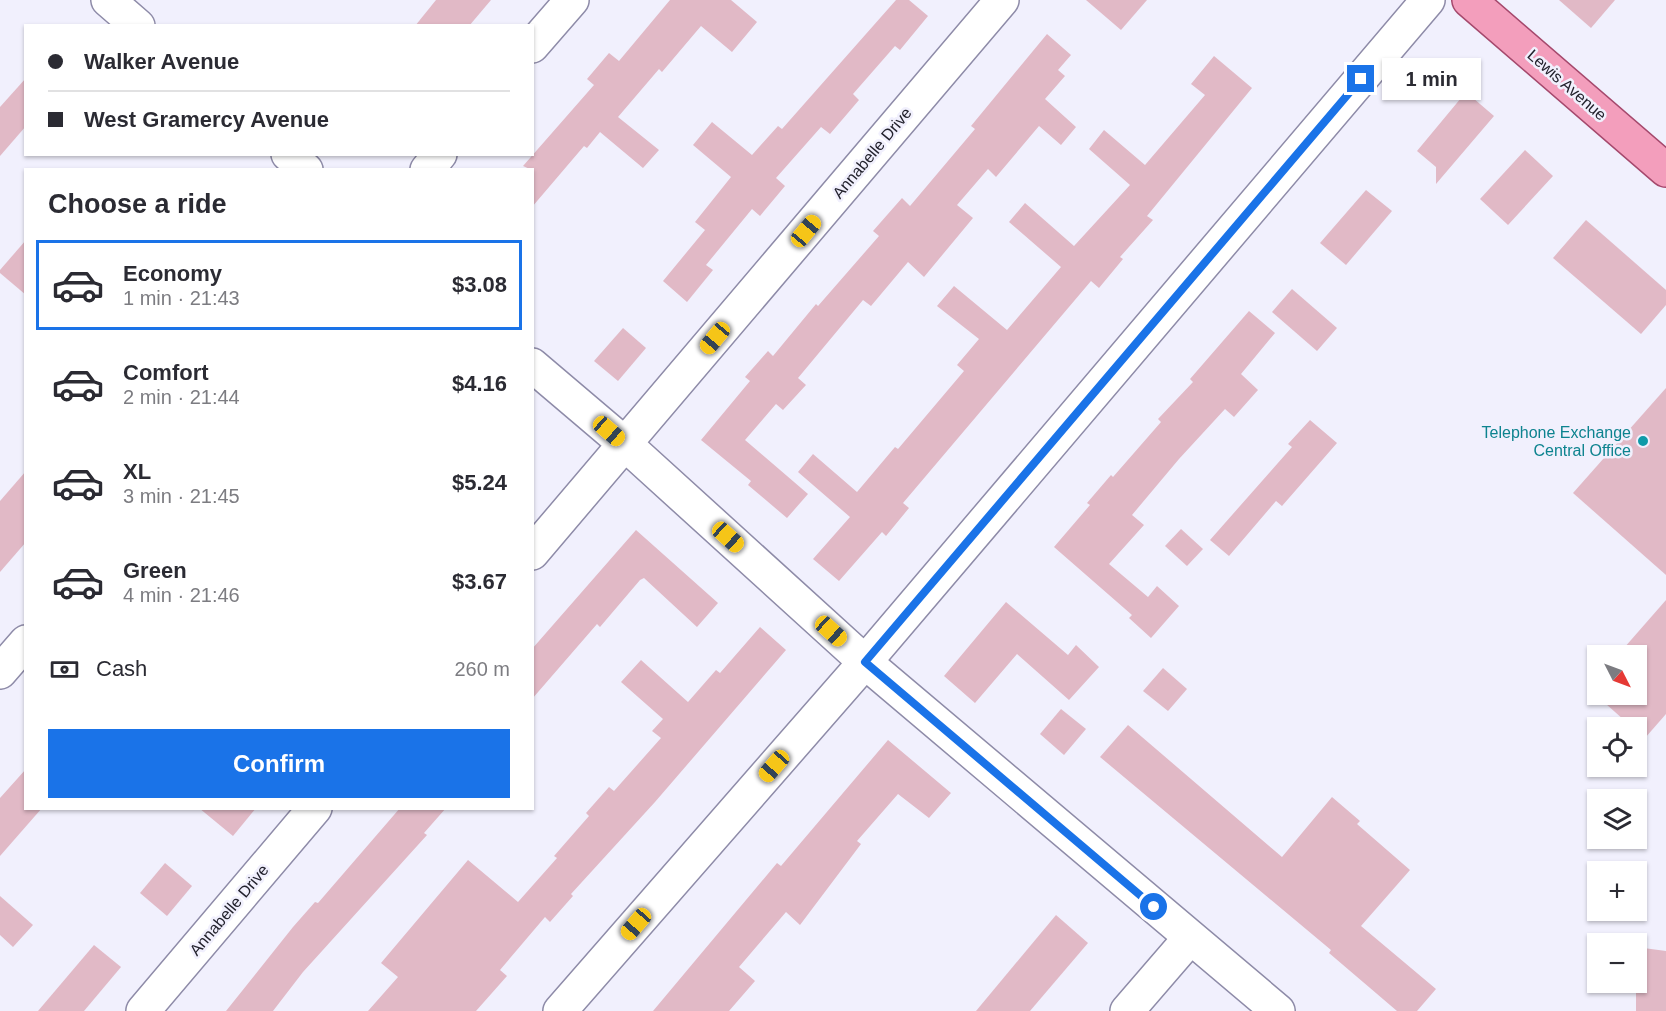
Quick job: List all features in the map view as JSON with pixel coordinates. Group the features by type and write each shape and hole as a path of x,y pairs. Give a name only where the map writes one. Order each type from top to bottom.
{"main road":[{"name":"Lewis Avenue","path":"1469,0 1666,170"}],"street":[{"path":"108,0 136,24"},
{"path":"534,44 572,0"},
{"name":"Annabelle Drive","path":"534,551 1002,0"},
{"path":"560,1011 865,662 1428,0"},
{"path":"290,156 304,168"},
{"path":"429,168 438,156"},
{"path":"534,367 625,444 865,662 1278,1011"},
{"path":"0,672 24,644"},
{"name":"Annabelle Drive","path":"143,1011 313,810"},
{"path":"1127,1011 1190,938"}],"building":[{"path":"436,0 491,0 471,24 417,24"},
{"path":"670,0 731,0 757,22 732,52 701,26 662,72 659,69 618,117 659,150 643,168 600,132 587,148 584,146 534,205 534,168 523,166 594,85 587,79 609,53 619,61"},
{"path":"896,0 909,0 928,16 900,50 895,46 853,94 859,100 830,134 821,127 776,178 785,186 760,216 752,209 706,265 713,270 687,302 663,281 705,230 695,222 731,177 693,145 712,122 752,155 778,126 782,129"},
{"path":"1086,0 1147,0 1121,30"},
{"path":"1559,0 1615,0 1591,28"},
{"path":"1047,34 1071,55 1058,70 1065,76 1045,99 1076,127 1061,145 1039,126 996,177 988,169 957,205 973,218 924,277 908,262 871,306 863,300 798,378 806,385 783,410 776,404 745,440 808,494 787,518 748,485 751,481 701,440 750,381 745,377 768,351 773,356 816,304 818,306 879,236 873,231 902,198 910,206 975,129 971,126"},
{"path":"1214,56 1252,88 1147,216 1153,220 1120,257 1123,259 1099,288 1091,281 903,503 909,508 886,536 882,532 839,581 813,559 850,517 798,472 813,454 857,492 895,447 898,449 964,371 957,365 979,339 937,306 954,286 1007,330 1061,267 1009,222 1025,203 1074,246 1130,185 1089,149 1104,130 1145,165 1205,95 1191,84"},
{"path":"24,80 24,128 0,156 0,107"},
{"path":"1466,92 1494,116 1436,184 1436,167 1417,151"},
{"path":"1525,150 1553,176 1508,225 1480,199"},
{"path":"1366,190 1392,211 1346,265 1320,243"},
{"path":"1586,220 1666,290 1666,305 1641,334 1553,258"},
{"path":"24,242 24,293 0,273 0,270"},
{"path":"1292,289 1337,328 1317,351 1272,312"},
{"path":"1249,311 1275,333 1241,374 1258,390 1234,417 1225,409 1179,459 1132,515 1144,525 1109,564 1148,597 1157,586 1179,606 1151,638 1129,618 1132,615 1054,547 1090,505 1087,503 1161,422 1158,419 1193,382 1190,379"},
{"path":"623,328 646,348 618,381 594,361"},
{"name":"Telephone Exchange Central Office","path":"1666,388 1666,575 1573,493"},
{"path":"1310,420 1337,443 1282,506 1276,501 1229,556 1210,540 1292,447 1288,444"},
{"path":"24,473 24,544 0,572 0,501"},
{"path":"1181,529 1203,549 1187,566 1165,546"},
{"path":"636,530 718,603 697,627 644,578 640,580 600,627 597,624 534,697 534,647"},
{"path":"1666,600 1666,714 1647,736 1647,717 1621,717 1607,705 1647,705 1647,645 1627,645"},
{"path":"1006,602 1068,655 1076,645 1099,667 1069,700 1017,654 975,703 944,676"},
{"path":"760,627 786,650 655,802 571,894 573,896 550,922 545,917 500,970 507,976 476,1011 368,1011 398,977 381,963 468,860 518,902 557,858 554,856 589,816 586,813 609,787 614,791 661,738 652,731 663,719 621,682 641,660 688,702 716,670 720,673"},
{"path":"1163,668 1187,689 1168,711 1143,691"},
{"path":"1061,709 1086,729 1064,755 1040,734"},
{"path":"1128,725 1282,857 1332,797 1360,821 1357,824 1410,870 1361,926 1436,989 1417,1011 1397,1011 1329,953 1331,950 1100,757"},
{"path":"888,740 951,793 929,818 898,794 857,841 861,844 800,925 786,912 739,967 755,981 729,1011 653,1011 777,863 781,866"},
{"path":"24,771 24,810 40,810 0,856 0,798"},
{"path":"201,810 254,810 233,836"},
{"path":"398,810 444,810 424,833 427,835 303,972 273,1011 226,1011 293,927 315,902 318,903"},
{"path":"165,863 192,886 167,916 140,893"},
{"path":"0,896 33,925 13,947 0,935"},
{"path":"1056,915 1088,943 1030,1011 976,1011"},
{"path":"94,945 121,967 84,1011 38,1011"},
{"path":"1647,948 1666,951 1666,1011 1636,1011 1636,993 1647,993"}],"place":[{"name":"Telephone Exchange Central Office","path":"1643,441"}],"route":[{"path":"1154,907 865,662 1361,79"}]}
